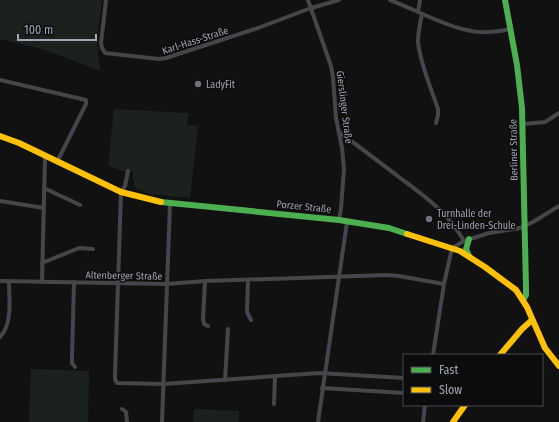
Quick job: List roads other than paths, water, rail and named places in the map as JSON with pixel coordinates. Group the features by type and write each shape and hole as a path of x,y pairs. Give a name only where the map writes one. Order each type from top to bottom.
{"main road":[{"name":"Berliner Straße","path":"505,0 520,85 523,124 526,288 526,295 523,300"},
{"name":"Porzer Straße","path":"0,136 19,143 122,192 150,200 339,220 389,228 452,248 469,256 516,290 523,300 545,348 559,366"},
{"path":"466,240 466,249 469,256"},
{"path":"501,354 522,329 532,320"},
{"path":"453,422 464,406"}],"street":[{"name":"Karl-Hass-Straße","path":"106,0 101,43 102,48 106,53 154,59 166,58 258,28 311,8 339,0"},
{"name":"Gierslinger Straße","path":"308,0 331,66 335,91 336,118 340,133 344,169 342,208 339,220"},
{"path":"390,0 422,14 469,31 495,32 510,30"},
{"path":"418,12 420,0"},
{"path":"422,14 418,44 422,61 438,108 436,123"},
{"path":"0,80 86,100 86,104 57,162"},
{"path":"523,124 545,122 559,113"},
{"path":"340,133 425,195 444,212 466,240"},
{"path":"42,282 45,156"},
{"path":"128,171 122,192 115,375 117,383 164,384 324,373 403,378"},
{"path":"44,188 80,205"},
{"path":"0,201 44,208"},
{"path":"162,422 170,203"},
{"path":"432,354 444,284 452,248 466,240 489,233 520,228 559,206"},
{"path":"318,422 347,222"},
{"path":"42,264 79,248 93,249"},
{"name":"Altenberger Straße","path":"0,281 167,284 205,281 399,276 444,284"},
{"path":"248,280 247,312 251,320"},
{"path":"0,337 7,328 9,314 9,281"},
{"path":"205,281 203,319 204,324 208,326"},
{"path":"74,282 72,363 75,367"},
{"path":"225,380 228,329"},
{"path":"274,404 275,376"},
{"path":"322,388 403,393"},
{"path":"422,422 425,406"},
{"path":"122,409 126,412 127,422"}],"place":[{"name":"LadyFit","path":"198,84"},
{"name":"Turnhalle der Drei-Linden-Schule","path":"429,219"}]}
